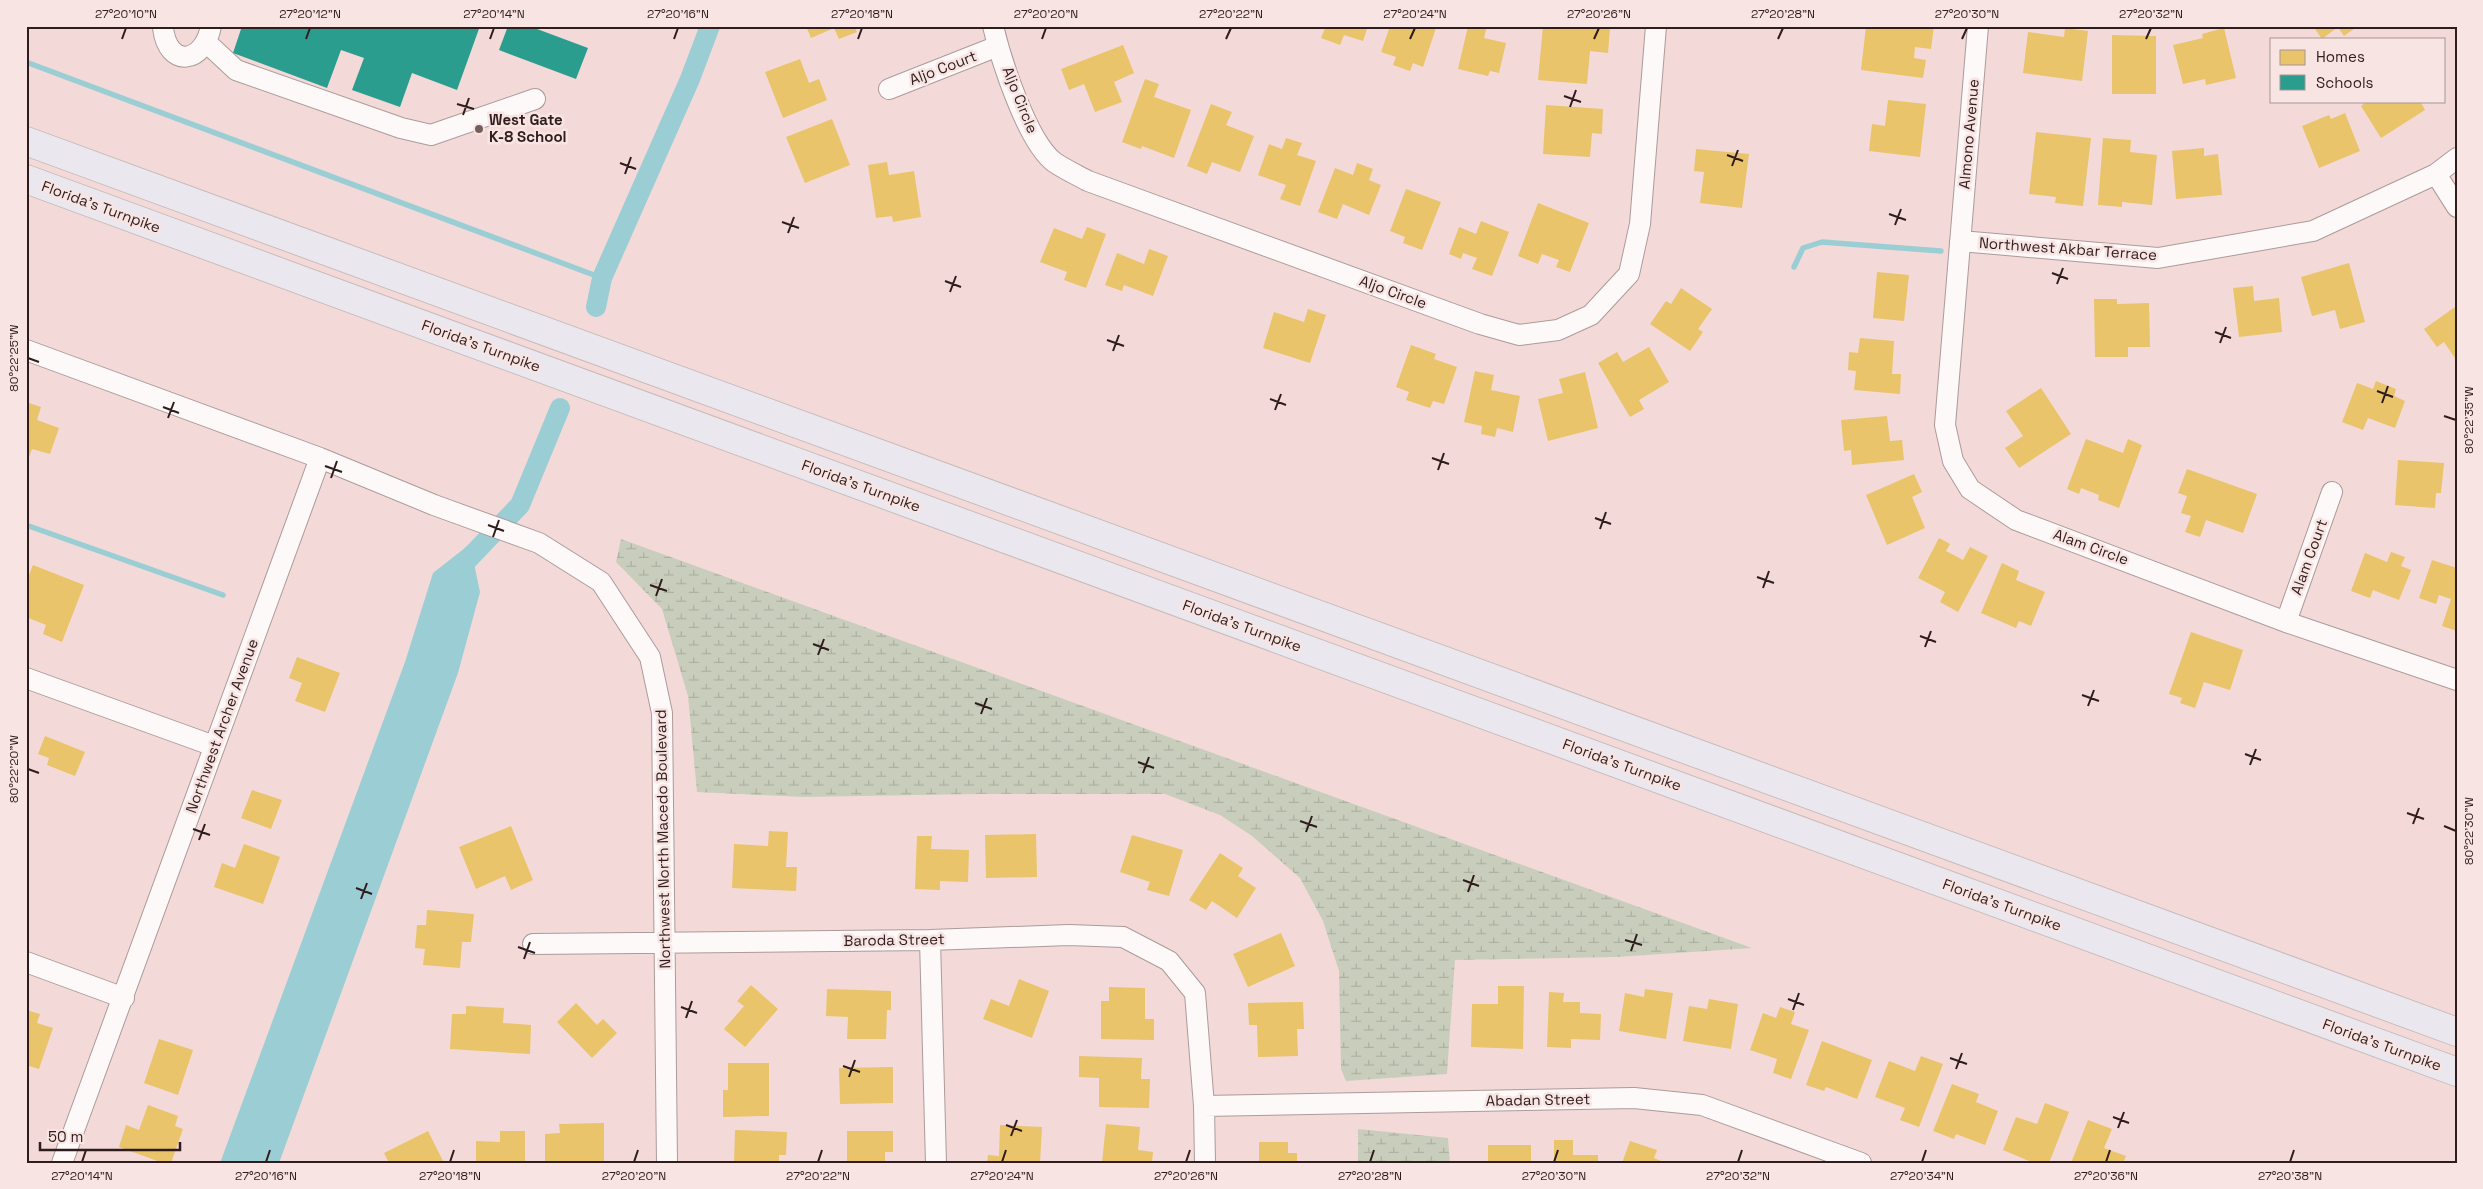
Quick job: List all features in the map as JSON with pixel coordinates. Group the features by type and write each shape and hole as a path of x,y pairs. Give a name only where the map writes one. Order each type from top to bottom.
{"highway":[{"path":"26,142 2457,1032"},
{"name":"Florida's Turnpike","path":"26,179 2457,1072"}],"street":[{"name":"Aljo Circle","path":"993,26 998,46 1032,135 1053,161 1088,181 1480,324 1519,335 1558,330 1591,315 1629,274 1640,224 1656,26"},
{"name":"Almono Avenue","path":"1960,241 1978,26"},
{"path":"160,27 164,42 177,55 185,57 196,54 209,34 236,70 401,128 431,135 535,99"},
{"name":"Aljo Court","path":"889,89 998,46"},
{"name":"Northwest Akbar Terrace","path":"1960,241 2158,258 2312,232 2436,174 2457,158"},
{"path":"2436,174 2457,207"},
{"name":"Alam Circle","path":"1960,241 1944,425 1953,461 1970,489 2016,520 2286,622 2457,680"},
{"name":"Northwest North Macedo Boulevard","path":"26,350 320,458 434,505 539,543 601,582 650,658 662,713 667,1163"},
{"name":"Northwest Archer Avenue","path":"62,1163 124,998 320,458"},
{"name":"Alam Court","path":"2286,622 2332,492"},
{"path":"26,678 214,746"},
{"name":"Baroda Street","path":"533,944 930,940 1069,935 1123,937 1169,962 1195,993 1204,1106"},
{"path":"930,940 936,1163"},
{"path":"26,962 124,998"},
{"name":"Abadan Street","path":"1204,1106 1634,1098 1702,1105 1827,1157 1861,1163"},
{"path":"1204,1106 1205,1163"}],"green space":[{"path":"621,539 1752,948 1617,957 1455,960 1447,1074 1346,1081 1341,1069 1339,971 1323,921 1300,878 1252,836 1220,815 1165,794 979,794 803,797 697,792 688,696 662,609 616,562"},
{"path":"1358,1129 1448,1138 1450,1163 1358,1163"}],"water":[{"path":"470,544 480,592 458,673 279,1163 220,1163 405,662 433,573"}],"building: Homes":[{"path":"806,26 854,26 857,32 839,39 834,28 811,38"},
{"path":"1320,26 1368,26 1363,41 1344,35 1340,45 1321,38 1325,28"},
{"path":"1390,26 1436,28 1423,67 1413,63 1410,71 1393,65 1396,57 1381,52"},
{"path":"1468,26 1487,26 1484,38 1506,43 1499,73 1490,71 1488,76 1458,69"},
{"path":"1543,26 1610,28 1608,53 1590,51 1587,84 1538,80"},
{"path":"1866,26 1934,26 1931,49 1915,47 1914,58 1926,60 1923,78 1861,70"},
{"path":"2313,26 2358,26 2344,36 2338,27 2321,38"},
{"path":"2065,28 2088,31 2082,81 2023,73 2028,32 2064,37"},
{"path":"2224,28 2236,78 2206,85 2205,79 2183,84 2173,45 2203,38 2202,34"},
{"path":"2112,35 2156,36 2156,94 2112,94"},
{"path":"1123,45 1134,73 1114,82 1122,102 1095,112 1084,84 1069,90 1061,69"},
{"path":"800,59 809,83 819,79 827,100 783,118 765,72"},
{"path":"1145,79 1159,84 1154,97 1191,110 1174,158 1142,146 1141,149 1122,142"},
{"path":"1888,100 1926,104 1920,157 1869,151 1872,124 1885,126"},
{"path":"2366,102 2421,102 2425,110 2381,138 2361,106"},
{"path":"1211,104 1232,112 1226,125 1254,136 1240,172 1212,162 1207,174 1187,166"},
{"path":"1546,105 1603,109 1602,134 1592,133 1590,157 1543,154"},
{"path":"2345,113 2360,151 2319,168 2302,126 2329,115 2331,119"},
{"path":"832,119 850,165 805,183 786,137"},
{"path":"2036,132 2091,138 2083,206 2055,203 2056,197 2029,194"},
{"path":"1286,138 1302,143 1297,155 1316,161 1300,206 1280,199 1286,185 1258,175 1269,144 1282,149"},
{"path":"2103,138 2131,140 2130,152 2157,155 2152,205 2122,202 2122,207 2098,205"},
{"path":"2204,148 2204,156 2218,154 2222,195 2176,199 2172,151"},
{"path":"1696,149 1749,154 1742,208 1700,203 1704,172 1694,171"},
{"path":"887,162 889,175 914,171 921,217 893,222 892,216 876,218 868,165"},
{"path":"1357,163 1373,169 1369,180 1381,185 1369,215 1343,204 1337,219 1318,212 1335,168 1353,175"},
{"path":"1406,189 1441,202 1422,250 1403,243 1405,237 1390,231"},
{"path":"1538,203 1589,223 1570,272 1556,267 1559,260 1542,254 1538,264 1518,256"},
{"path":"1481,221 1509,232 1492,276 1472,269 1477,258 1463,253 1461,259 1449,254 1459,227 1476,234"},
{"path":"1087,227 1106,234 1086,288 1064,280 1067,272 1040,262 1054,228 1082,239"},
{"path":"1149,249 1168,256 1153,296 1124,285 1122,291 1105,285 1117,253 1144,264"},
{"path":"2349,263 2365,322 2340,329 2335,310 2312,316 2301,277"},
{"path":"1877,272 1909,275 1904,321 1873,318"},
{"path":"2253,286 2254,301 2279,298 2282,332 2239,337 2233,288"},
{"path":"1681,288 1712,309 1698,329 1703,332 1690,351 1650,324 1666,301 1671,304"},
{"path":"2094,299 2117,299 2117,304 2149,303 2150,347 2128,347 2128,357 2095,357"},
{"path":"2455,307 2457,309 2457,361 2444,342 2437,347 2424,329"},
{"path":"1308,309 1326,315 1310,363 1263,348 1274,312 1304,322"},
{"path":"1860,338 1894,341 1892,374 1901,374 1900,394 1854,390 1856,371 1848,370 1849,352 1858,353"},
{"path":"1411,345 1436,354 1434,359 1457,367 1444,404 1433,401 1430,408 1406,400 1409,392 1396,387"},
{"path":"1649,347 1669,382 1639,400 1644,409 1630,417 1598,363 1617,352 1623,362"},
{"path":"1475,371 1494,375 1491,390 1520,396 1513,432 1497,428 1495,437 1481,434 1482,426 1464,422"},
{"path":"1585,372 1598,428 1548,441 1538,399 1563,393 1559,379"},
{"path":"2376,381 2396,389 2394,396 2405,401 2395,428 2368,418 2363,430 2342,422 2357,383 2373,389"},
{"path":"2041,388 2071,434 2019,468 2005,448 2023,436 2006,411"},
{"path":"26,402 41,407 37,420 59,428 50,454 32,449 29,457 26,456"},
{"path":"1887,416 1890,441 1902,440 1904,460 1852,465 1851,450 1844,451 1841,420"},
{"path":"2086,439 2123,453 2128,439 2142,445 2119,508 2098,500 2099,495 2081,488 2079,494 2067,489"},
{"path":"2398,460 2444,463 2441,493 2436,493 2435,508 2395,505"},
{"path":"2187,469 2257,494 2243,533 2206,520 2200,537 2185,532 2191,516 2181,513 2187,496 2178,493"},
{"path":"1914,474 1922,492 1912,497 1925,528 1887,545 1866,495"},
{"path":"1939,538 1950,544 1946,551 1963,560 1970,547 1988,556 1958,612 1940,602 1945,592 1918,578"},
{"path":"2391,552 2405,557 2401,566 2411,570 2399,600 2373,590 2370,598 2351,591 2365,553 2387,562"},
{"path":"2432,560 2457,568 2457,631 2442,626 2451,599 2439,595 2436,604 2419,598"},
{"path":"2002,563 2019,571 2016,580 2045,592 2031,626 2019,621 2016,628 1981,613"},
{"path":"33,565 84,585 62,642 43,634 46,625 26,617 26,582"},
{"path":"2191,632 2243,650 2230,690 2204,682 2195,708 2180,703 2182,698 2169,694"},
{"path":"297,657 340,673 325,712 295,701 302,683 289,678"},
{"path":"45,736 85,752 75,776 47,765 49,758 38,754"},
{"path":"252,790 282,800 271,829 241,818"},
{"path":"511,826 533,880 511,890 505,876 476,889 459,847"},
{"path":"769,831 788,832 786,867 797,867 796,891 732,888 734,844 768,846"},
{"path":"1036,834 1037,877 986,878 985,835"},
{"path":"1132,835 1183,850 1169,896 1147,890 1150,882 1120,872"},
{"path":"917,836 932,836 931,849 969,850 968,882 940,881 940,890 915,889"},
{"path":"244,844 280,857 263,904 214,887 222,863 235,868"},
{"path":"1220,853 1243,868 1238,876 1256,888 1237,918 1212,901 1206,910 1189,900"},
{"path":"427,910 474,914 471,942 462,942 460,968 423,965 425,949 415,948 417,925 426,925"},
{"path":"1281,933 1295,966 1248,987 1233,954"},
{"path":"1019,979 1049,991 1032,1038 983,1019 991,999 1009,1006"},
{"path":"751,985 778,1009 745,1047 724,1029 744,1006 737,1001"},
{"path":"1498,986 1524,986 1523,1049 1471,1047 1472,1004 1498,1004"},
{"path":"1109,987 1145,988 1145,1019 1154,1019 1154,1040 1101,1039 1101,1001 1109,1001"},
{"path":"827,989 891,991 891,1010 887,1010 886,1039 847,1039 848,1017 826,1016"},
{"path":"1645,989 1673,993 1666,1039 1619,1031 1625,993 1644,997"},
{"path":"1549,992 1564,993 1563,1002 1580,1002 1580,1013 1601,1014 1600,1040 1571,1039 1571,1048 1547,1047"},
{"path":"1709,999 1738,1004 1731,1049 1683,1041 1689,1006 1707,1009"},
{"path":"1303,1002 1304,1029 1297,1029 1298,1056 1258,1057 1257,1025 1249,1025 1248,1003"},
{"path":"576,1003 597,1025 603,1019 617,1033 592,1058 557,1022"},
{"path":"466,1006 504,1008 503,1023 531,1025 530,1054 450,1049 452,1014 466,1014"},
{"path":"1780,1007 1795,1012 1791,1024 1809,1030 1791,1079 1773,1073 1777,1059 1750,1050 1763,1013 1776,1018"},
{"path":"26,1010 40,1014 37,1023 53,1028 39,1069 26,1065"},
{"path":"159,1039 193,1050 178,1095 144,1083"},
{"path":"1822,1041 1872,1060 1857,1099 1826,1087 1824,1091 1806,1085"},
{"path":"1079,1056 1142,1058 1141,1079 1150,1079 1149,1108 1099,1107 1099,1078 1079,1077"},
{"path":"1921,1056 1943,1064 1919,1127 1900,1120 1905,1108 1875,1097 1889,1061 1915,1071"},
{"path":"728,1063 769,1063 769,1116 723,1117 723,1090 728,1090"},
{"path":"893,1067 893,1103 840,1104 839,1068"},
{"path":"1952,1084 1979,1094 1976,1102 1998,1111 1985,1145 1956,1134 1954,1139 1933,1131"},
{"path":"2045,1103 2069,1112 2049,1163 2029,1163 2029,1161 2003,1150 2016,1117 2037,1124"},
{"path":"148,1105 178,1116 175,1126 183,1129 171,1163 163,1163 119,1147 126,1125 139,1130"},
{"path":"2088,1120 2112,1129 2104,1148 2126,1156 2123,1163 2071,1163"},
{"path":"604,1123 604,1163 545,1163 545,1134 560,1133 559,1124"},
{"path":"1106,1124 1140,1127 1138,1150 1153,1152 1152,1163 1102,1163"},
{"path":"1000,1125 1042,1127 1040,1163 987,1163 988,1155 999,1156"},
{"path":"735,1130 787,1132 786,1155 779,1155 779,1163 734,1163"},
{"path":"428,1131 444,1163 389,1163 384,1153"},
{"path":"500,1131 525,1131 525,1163 476,1163 476,1141 500,1142"},
{"path":"847,1131 893,1131 893,1152 885,1152 885,1163 847,1163"},
{"path":"1554,1140 1573,1140 1573,1155 1598,1155 1598,1163 1554,1163"},
{"path":"1630,1141 1657,1150 1654,1158 1666,1163 1622,1163"},
{"path":"1259,1142 1288,1142 1288,1153 1297,1153 1297,1163 1259,1163"},
{"path":"1488,1145 1531,1145 1531,1163 1488,1163"}],"building: Schools":[{"path":"242,26 480,26 457,90 412,73 400,107 352,90 364,58 341,50 327,88 233,53"},
{"path":"508,26 529,26 588,48 576,79 499,50"}],"waterway":[{"path":"596,307 602,278 690,79 710,26"},
{"path":"26,62 602,278"},
{"path":"1794,267 1803,248 1822,242 1941,251"},
{"path":"454,574 520,505 560,408"},
{"path":"26,525 223,595"}],"place":[{"name":"West Gate K-8 School","path":"479,129"}]}
